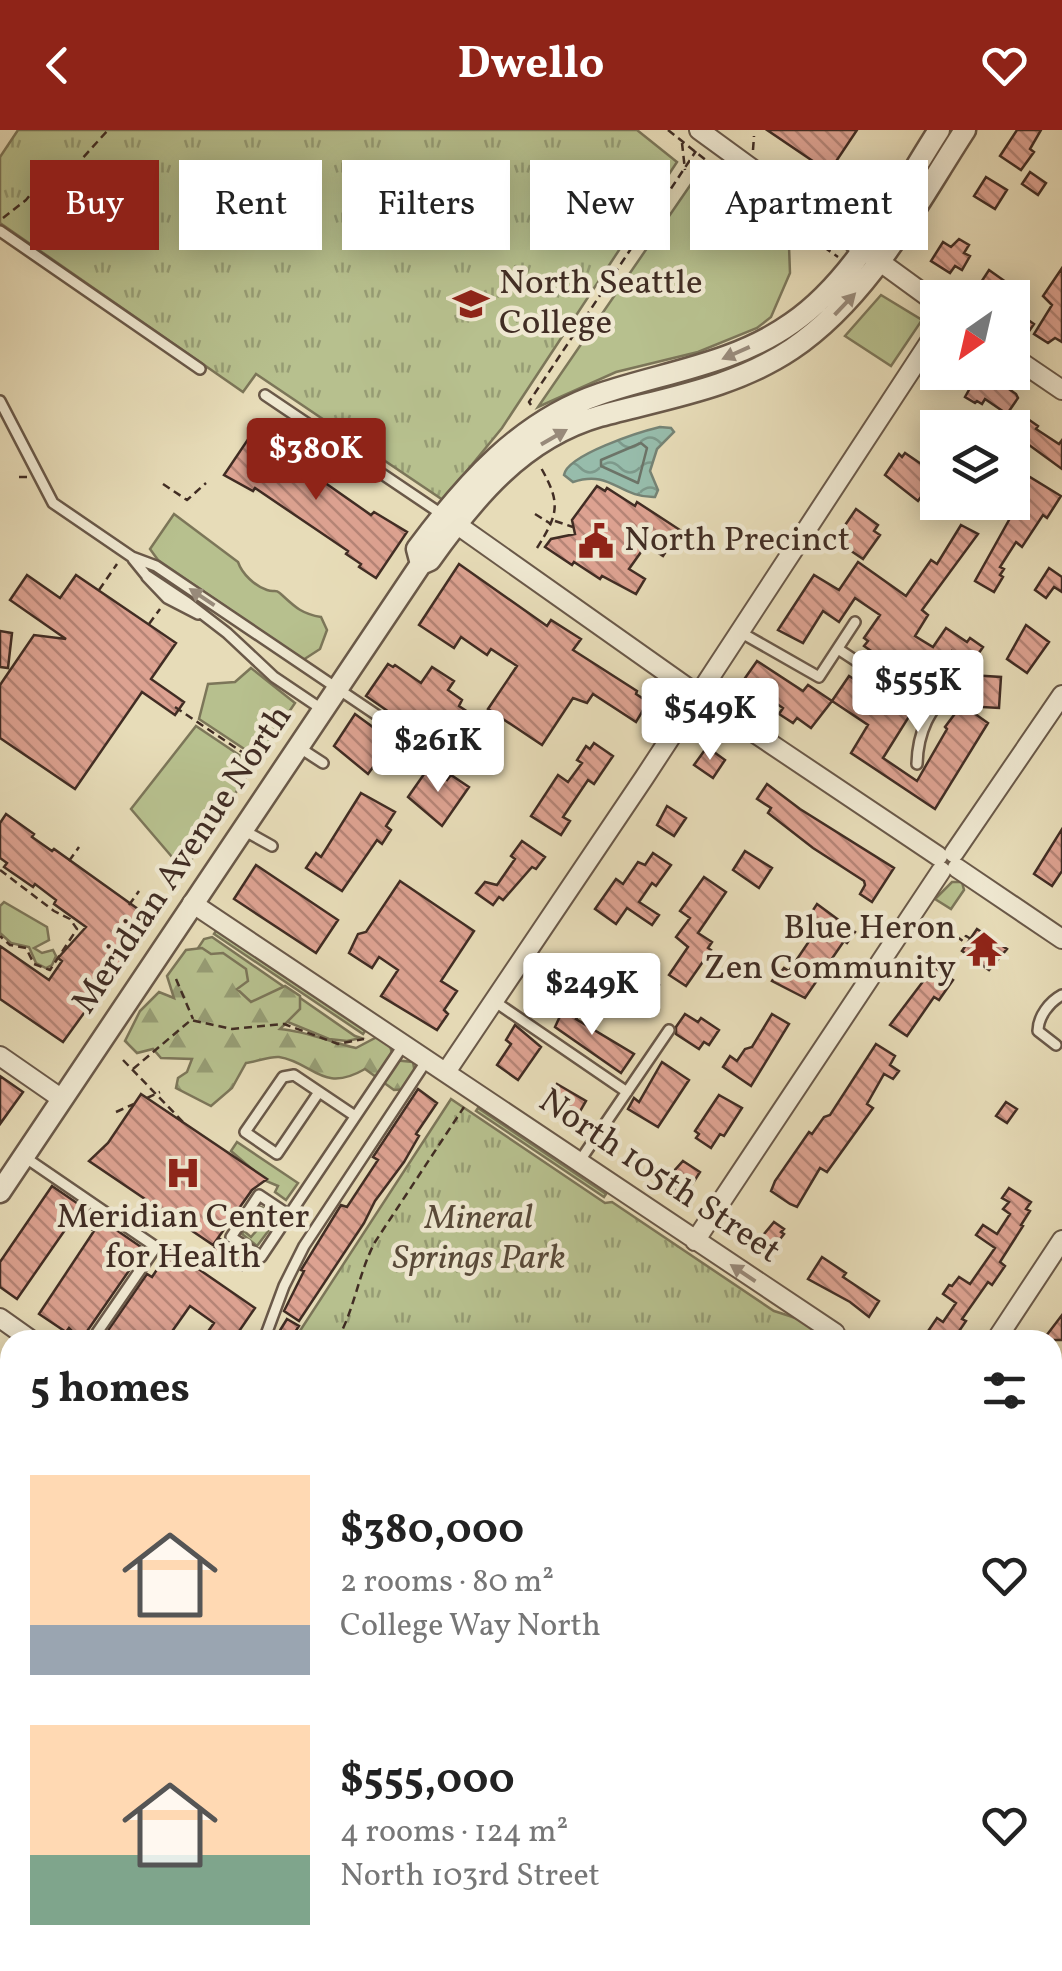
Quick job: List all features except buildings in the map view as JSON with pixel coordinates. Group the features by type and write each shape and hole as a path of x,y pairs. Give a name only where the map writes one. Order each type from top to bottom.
{"street":[{"path":"699,130 740,160"},
{"path":"919,160 939,130"},
{"path":"449,519 506,468 561,432 599,416 730,382 791,350 844,306 880,261 965,130"},
{"path":"449,519 501,452 562,411 600,394 721,360 776,334 826,293 860,250"},
{"path":"865,250 920,291"},
{"path":"446,1072 920,355"},
{"path":"1030,368 1062,390"},
{"path":"449,519 698,695 1062,939"},
{"name":"Meridian Avenue North","path":"0,1192 421,564 430,560 449,519"},
{"path":"695,1241 1062,695"},
{"name":"North 105th Street","path":"192,903 832,1330"},
{"path":"0,1056 62,1099"},
{"path":"1006,1330 1062,1240"}],"lane":[{"path":"0,230 200,369"},
{"path":"265,395 449,519"},
{"path":"0,401 53,503 132,557 156,566 427,749"},
{"path":"132,557 167,598 202,616"},
{"path":"146,575 159,580 227,633 274,678 323,710"},
{"path":"739,631 819,678 856,622"},
{"path":"838,649 932,711"},
{"path":"917,764 917,740 932,711 962,672"},
{"path":"298,746 323,763"},
{"path":"242,830 272,846"},
{"path":"1056,1046 1038,1032 1038,1024 1054,999 1062,995"},
{"path":"494,1001 627,1092"},
{"path":"579,1162 668,1030"},
{"path":"289,1216 259,1195 230,1237 261,1257 289,1216 404,1044"},
{"path":"268,1330 304,1246 427,1060"},
{"path":"319,1092 278,1154 246,1132 285,1076 294,1075 356,1116"},
{"path":"23,1157 156,1247 99,1330"}],"path":[{"path":"0,222 39,184 56,195 108,130"},
{"path":"668,130 836,255"},
{"path":"753,154 754,136"},
{"path":"682,140 685,170"},
{"path":"531,405 529,402 696,151"},
{"path":"537,548 553,523 554,494 540,464"},
{"path":"313,472 323,479 333,465"},
{"path":"19,478 30,477"},
{"path":"164,484 187,500 206,483"},
{"path":"535,514 573,527"},
{"path":"99,590 117,564"},
{"path":"150,624 167,598"},
{"path":"175,707 258,762"},
{"path":"69,862 79,847"},
{"path":"0,870 54,912 70,919 78,929 50,970 34,964 26,948 10,945 0,936"},
{"path":"0,880 6,875"},
{"path":"128,905 139,891"},
{"path":"956,936 963,941 966,936 970,939"},
{"path":"176,979 194,1020"},
{"path":"132,1069 186,1022 194,1020 232,1029 284,1024 338,1044 364,1038"},
{"path":"124,1060 184,1123"},
{"path":"147,1098 158,1093"},
{"path":"116,1112 134,1104"},
{"path":"342,1330 364,1262 464,1106"}],"green space":[{"path":"18,130 637,130 677,162 670,173 670,160 530,160 530,250 619,250 502,428 443,500 256,374 243,392 39,250 159,250 159,160 30,160 30,244 0,223 0,157"},
{"path":"690,186 690,250 789,250 790,273 771,317 757,328 698,352 616,372 538,407 646,250 670,250 670,215"},
{"path":"881,295 920,319 891,366 845,336"},
{"path":"174,514 238,562 258,586 278,592 299,609 321,617 327,630 320,649 303,660 158,560 150,549"},
{"path":"251,668 295,703 258,758 199,719 208,684 235,682"},
{"path":"196,726 254,765 184,871 131,809"},
{"path":"952,882 962,882 964,890 951,909 935,899"},
{"path":"4,902 47,927 49,940 34,948 42,953 53,950 56,956 52,965 46,968 36,963 29,947 11,943 0,933 0,906"},
{"path":"216,931 365,1031 363,1034 214,934"},
{"path":"212,937 361,1038 329,1039 179,977 204,939"},
{"path":"202,948 211,954 223,953 246,969 248,981 237,989 251,1002 285,986 300,996 300,1009 280,1029 356,1048 377,1037 390,1046 394,1060 413,1062 416,1079 409,1089 394,1090 365,1069 350,1076 328,1078 291,1060 275,1057 246,1063 232,1088 211,1106 176,1088 178,1078 187,1072 192,1059 161,1058 153,1049 137,1053 125,1041 140,1011 159,992 174,998 167,976 186,950"},
{"name":"Mineral Springs Park","path":"451,1099 774,1311 817,1330 301,1330"},
{"path":"478,1108 606,1194 604,1197 476,1111"},
{"path":"237,1142 298,1183 286,1200 275,1192 278,1186 266,1181 231,1151"},
{"path":"261,1207 278,1218 257,1246 242,1234 244,1231 251,1237 268,1217"}],"water":[{"path":"660,427 674,432 657,449 650,471 658,490 655,497 597,479 573,482 564,475 568,467 590,452"}],"place":[{"name":"North Seattle College","path":"471,304"},
{"name":"North Precinct","path":"596,541"},
{"name":"Blue Heron Zen Community","path":"984,949"},
{"name":"Meridian Center for Health","path":"183,1173"}]}
